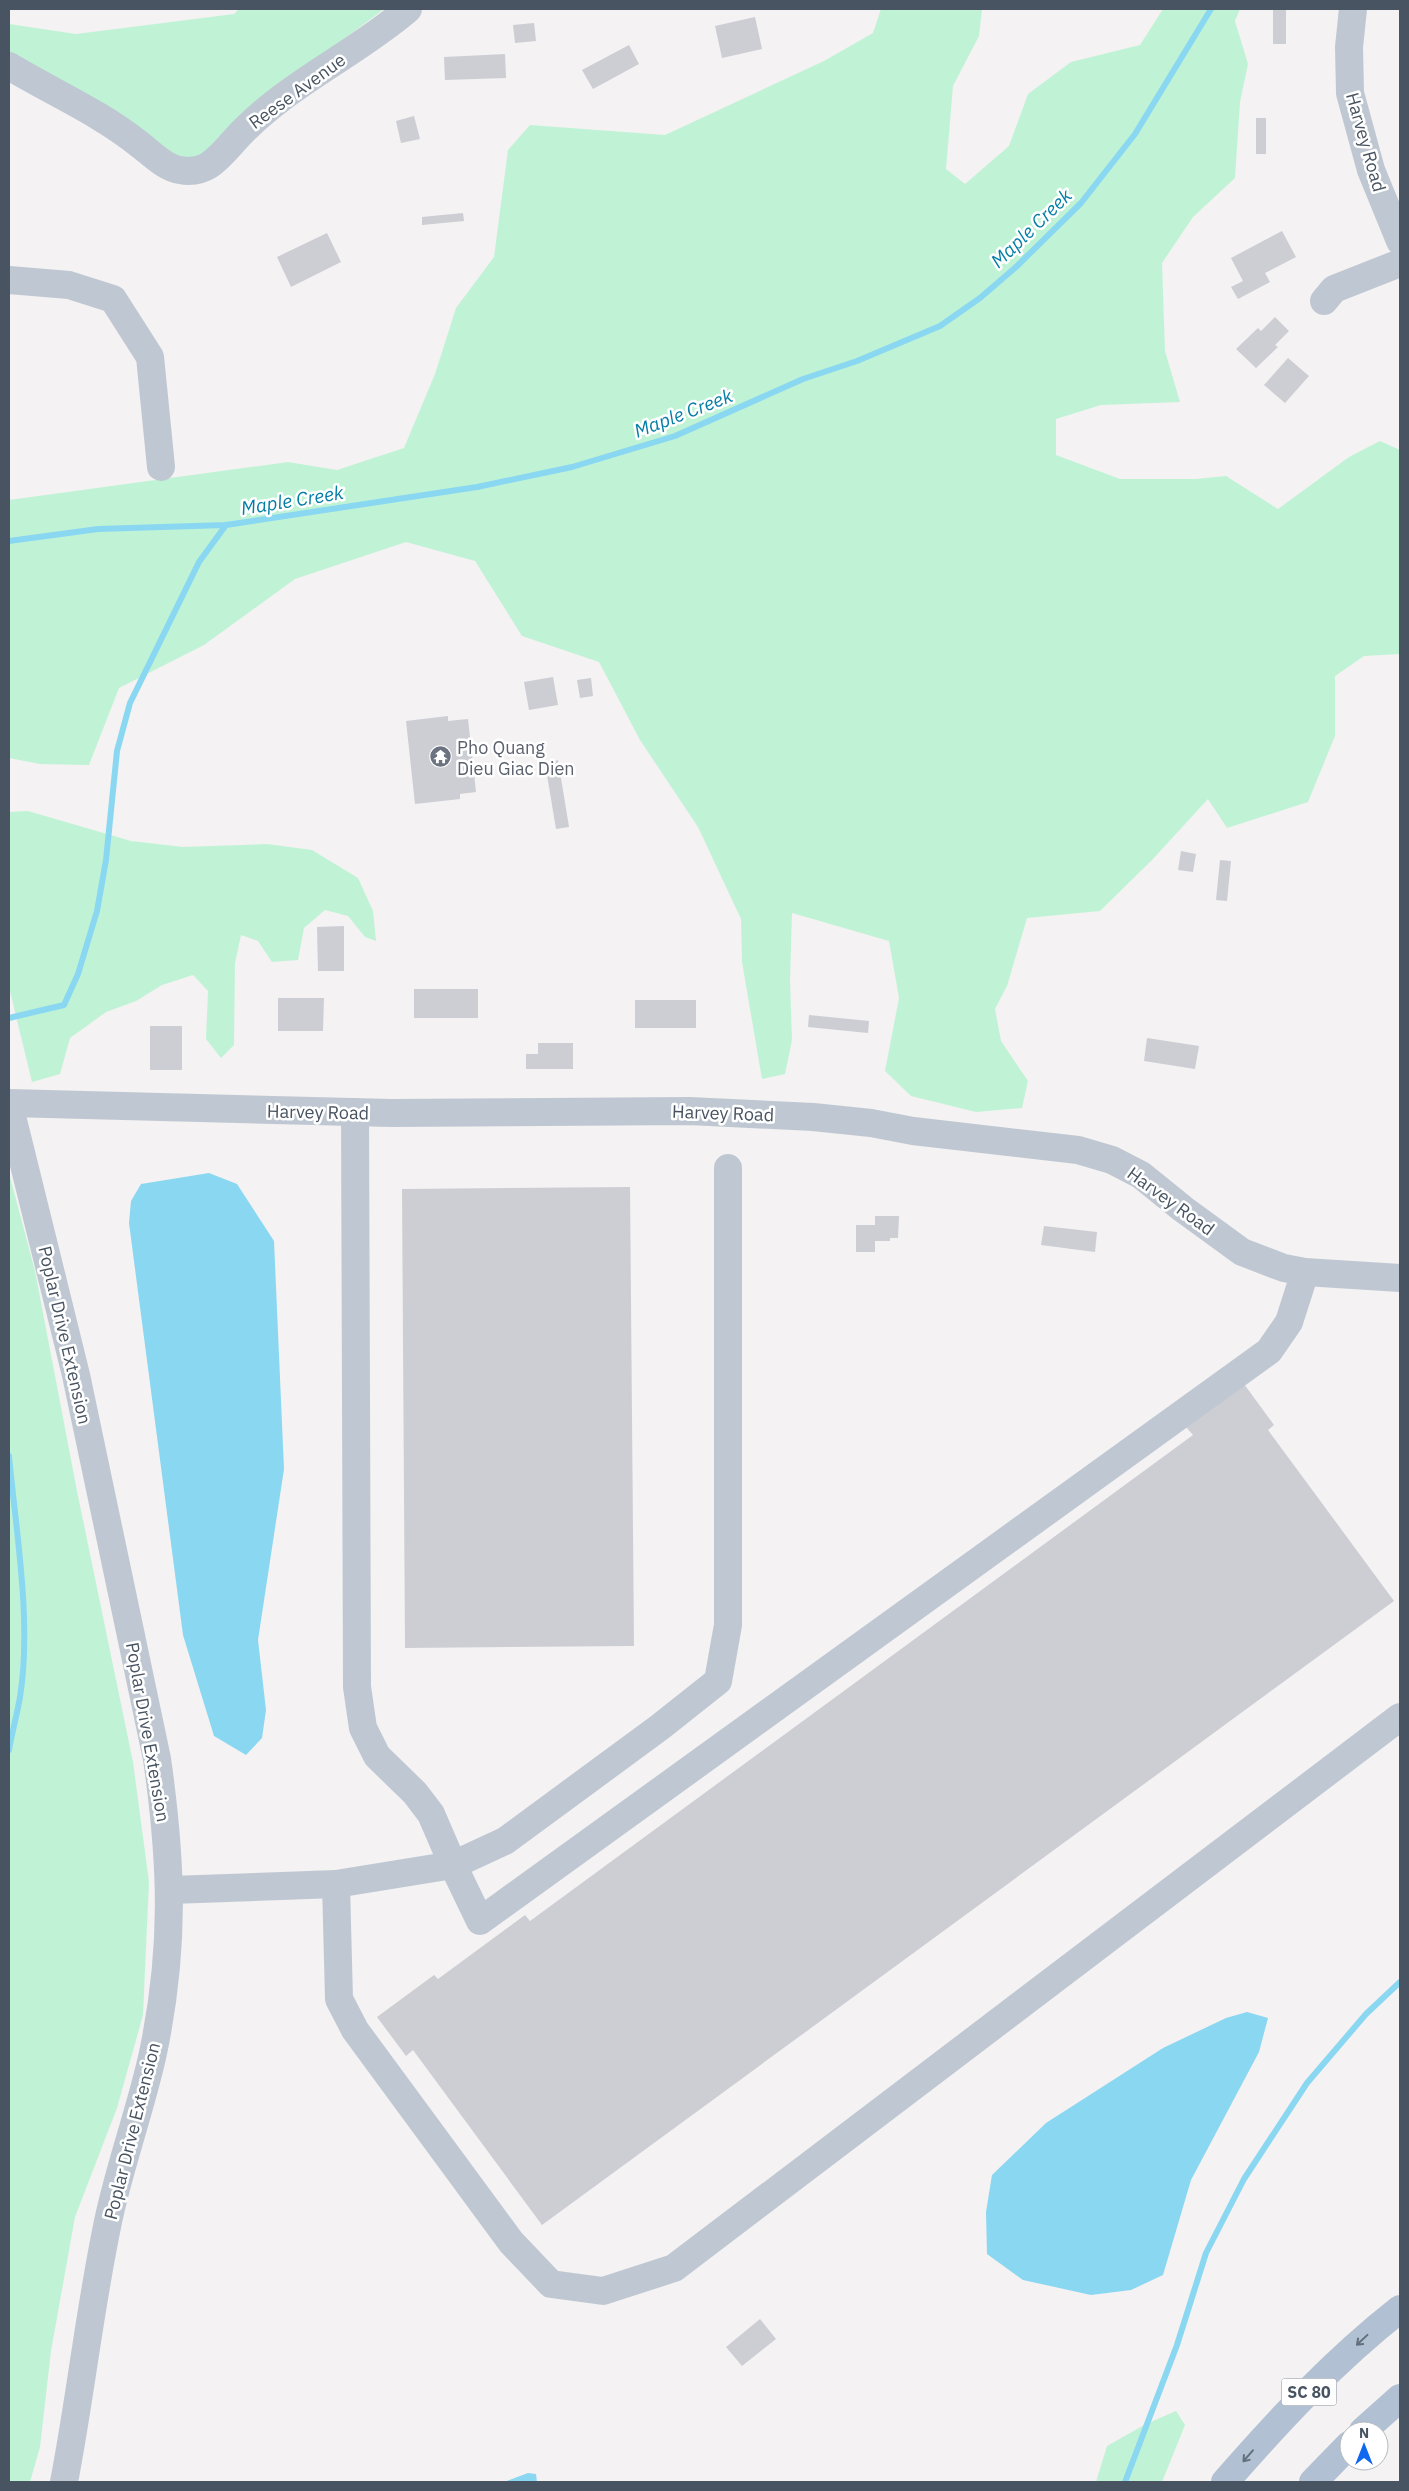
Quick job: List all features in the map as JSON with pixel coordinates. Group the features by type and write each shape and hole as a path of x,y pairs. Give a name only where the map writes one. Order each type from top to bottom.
{"main road":[{"name":"SC 80","path":"1225,2482 1275,2425 1365,2337 1400,2310"},
{"path":"1374,2421 1400,2398"},
{"path":"1313,2482 1339,2455"}],"street":[{"name":"Reese Avenue","path":"9,66 111,123 167,166 192,171 216,162 262,112 380,33 408,9"},
{"name":"Harvey Road","path":"1353,9 1349,47 1350,93 1371,170 1400,241"},
{"path":"1324,301 1334,289 1400,263"},
{"path":"9,280 69,285 113,299 150,357 161,467"},
{"name":"Harvey Road","path":"9,1104 355,1112 689,1111 871,1123 913,1131 1078,1150 1112,1160 1141,1175 1183,1209 1242,1252 1284,1268 1305,1272 1400,1278"},
{"name":"Poplar Drive Extension","path":"9,1104 76,1375 157,1760 166,1821 171,1890 170,1936 161,2009 142,2096 110,2216 64,2482"},
{"path":"355,1112 357,1686 363,1728 377,1756 415,1793 431,1814 480,1920 1269,1351 1289,1322 1305,1272"},
{"path":"171,1890 336,1884 453,1865 505,1841 660,1728 718,1681 728,1625 728,1168"},
{"path":"336,1884 335,1922 339,1999 356,2030 511,2242 551,2284 603,2291 674,2268 1400,1717"}],"green space":[{"path":"239,9 384,9 293,77 224,142 193,161 164,151 9,55 9,24 76,34 234,14"},
{"path":"881,9 982,9 979,36 953,86 946,169 965,184 1009,146 1028,94 1071,62 1140,45 1163,9 1240,9 1235,21 1248,64 1240,102 1235,178 1193,217 1162,263 1165,351 1180,402 1101,405 1056,419 1056,455 1120,479 1195,479 1226,476 1278,509 1349,457 1380,441 1400,450 1400,654 1364,656 1335,676 1335,736 1308,802 1227,828 1208,799 1152,860 1100,911 1027,918 1007,986 995,1009 1001,1041 1028,1081 1022,1108 976,1112 911,1096 885,1071 899,998 889,941 792,913 790,981 792,1040 785,1074 762,1079 742,962 741,919 698,827 640,740 599,662 522,636 475,561 406,542 295,579 204,645 119,688 89,765 40,764 9,758 9,500 288,462 337,470 404,448 435,374 456,308 494,257 508,150 530,125 665,135 824,61 873,33"},
{"path":"28,811 131,841 183,847 267,844 312,850 358,878 373,911 376,941 365,937 348,916 325,910 304,928 298,960 272,962 258,941 241,935 235,963 234,1045 221,1058 206,1039 208,991 193,975 162,985 136,1001 106,1012 70,1038 60,1074 32,1082 9,987 9,812"},
{"path":"9,1173 35,1271 77,1491 133,1762 149,1882 143,2015 117,2108 75,2217 51,2351 40,2447 30,2482 9,2482"},
{"path":"1176,2411 1185,2425 1162,2482 1096,2482 1107,2446 1146,2424"}],"water":[{"path":"209,1173 237,1184 274,1241 284,1469 258,1640 266,1710 262,1738 246,1755 214,1736 183,1635 129,1223 131,1201 141,1184"},
{"path":"1247,2012 1268,2018 1259,2052 1191,2180 1163,2275 1131,2290 1091,2295 1023,2280 987,2254 986,2212 992,2175 1046,2123 1163,2048 1226,2018"},
{"path":"528,2473 536,2474 537,2482 504,2482"}],"building":[{"path":"1273,9 1286,9 1286,44 1273,44"},
{"path":"755,17 762,49 722,58 715,26"},
{"path":"534,23 536,41 515,43 513,25"},
{"path":"629,45 639,64 593,89 582,70"},
{"path":"505,54 506,78 445,80 444,57"},
{"path":"414,116 420,139 401,143 396,121"},
{"path":"1256,118 1266,118 1266,154 1256,154"},
{"path":"463,213 464,221 422,225 422,217"},
{"path":"1282,231 1296,257 1265,273 1270,282 1238,299 1231,287 1243,281 1231,258"},
{"path":"327,233 341,262 291,287 277,257"},
{"path":"1275,317 1289,331 1275,345 1278,347 1256,368 1236,349 1258,328 1261,331"},
{"path":"1288,358 1309,376 1285,403 1264,385"},
{"path":"553,677 558,705 529,710 524,682"},
{"path":"591,678 593,696 580,698 577,680"},
{"name":"Pho Quang Dieu Giac Dien","path":"448,716 448,721 468,719 476,792 460,794 460,799 415,804 406,721"},
{"path":"558,760 569,827 556,829 545,763"},
{"path":"1181,851 1196,854 1193,872 1178,870"},
{"path":"1220,860 1231,861 1227,901 1216,900"},
{"path":"344,926 344,971 318,971 317,927"},
{"path":"414,989 478,989 478,1018 414,1018"},
{"path":"278,998 324,998 323,1031 278,1031"},
{"path":"635,1000 696,1000 696,1028 635,1028"},
{"path":"809,1015 869,1021 868,1033 808,1027"},
{"path":"150,1026 182,1026 182,1070 150,1070"},
{"path":"1147,1038 1199,1046 1195,1069 1144,1061"},
{"path":"538,1043 573,1043 573,1069 526,1069 526,1054 538,1054"},
{"path":"630,1187 634,1646 405,1648 402,1189"},
{"path":"875,1216 899,1216 898,1238 890,1238 890,1241 875,1241 875,1252 856,1252 856,1225 875,1225"},
{"path":"1044,1226 1097,1232 1095,1252 1041,1245"},
{"path":"1244,1384 1274,1425 1268,1430 1394,1601 542,2225 413,2050 406,2056 377,2017 434,1975 438,1979 525,1915 530,1921 1193,1435 1186,1427"},
{"path":"760,2319 776,2339 742,2366 726,2347"}],"waterway":[{"name":"Maple Creek","path":"9,541 98,529 226,525 477,487 572,467 675,436 803,379 857,361 940,326 980,298 1016,267 1081,203 1135,134 1211,9"},
{"path":"9,1018 64,1005 78,974 97,911 106,860 117,751 130,703 199,562 226,525"},
{"path":"9,1456 24,1608 23,1668 20,1697 9,1750"},
{"path":"1125,2482 1177,2345 1206,2253 1244,2179 1307,2083 1366,2014 1400,1982"}],"place":[{"name":"Pho Quang Dieu Giac Dien","path":"441,757"}]}
